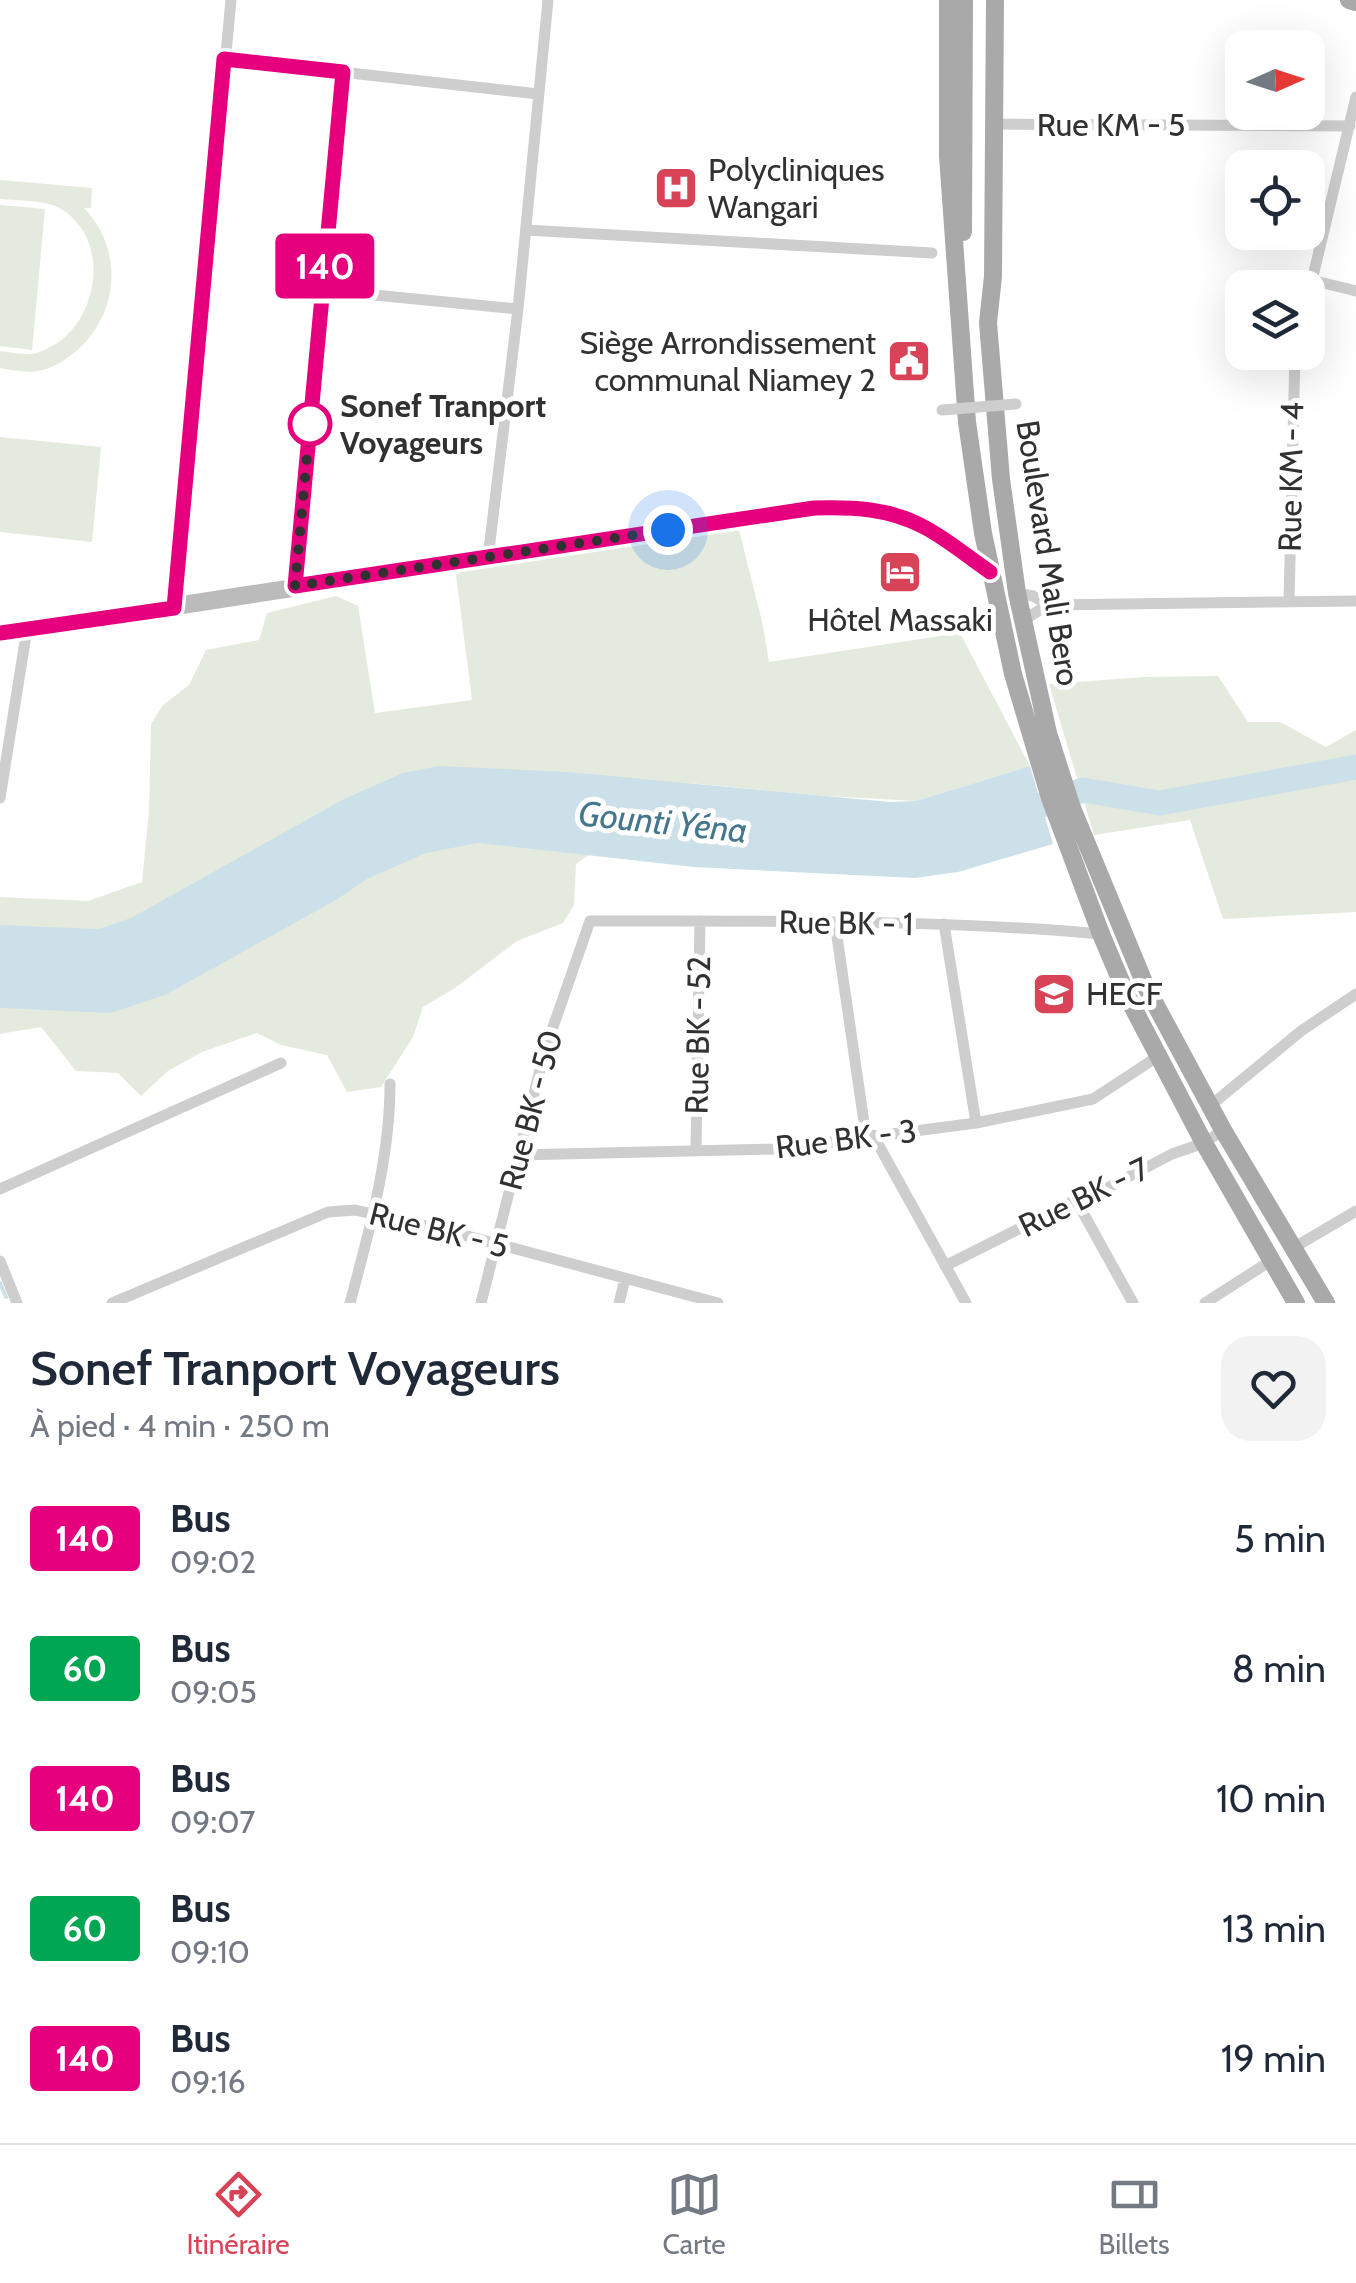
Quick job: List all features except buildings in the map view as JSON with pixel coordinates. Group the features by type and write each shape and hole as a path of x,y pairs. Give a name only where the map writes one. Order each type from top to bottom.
{"main road":[{"name":"Boulevard Mali Bero","path":"948,0 948,156 974,482 1013,674 1064,811 1101,934 1157,1056 1296,1303"},
{"path":"960,322 964,0"},
{"path":"984,0 988,324"},
{"name":"Boulevard Mali Bero","path":"995,0 993,276 988,324 1001,480 1017,593 1048,734 1053,780"},
{"path":"994,26 1004,0"},
{"name":"Boulevard Mali Bero","path":"1064,811 1146,987 1210,1106 1326,1303"}],"street":[{"path":"174,608 231,0"},
{"path":"488,558 518,309 548,0"},
{"path":"224,59 538,94"},
{"path":"295,586 343,72"},
{"path":"1314,270 1356,97"},
{"name":"Rue KM - 5","path":"993,124 1350,126"},
{"path":"526,230 932,253"},
{"path":"1325,283 1356,291"},
{"path":"323,290 518,309"},
{"name":"Rue KM - 4","path":"1288,602 1293,370"},
{"name":"Boulevard Mali Bero","path":"942,410 1016,404"},
{"path":"0,633 814,508 852,507 894,514 926,528 990,572"},
{"path":"1017,593 1048,605"},
{"path":"1022,621 1048,605 1356,601"},
{"path":"0,798 27,628"},
{"name":"Rue BK - 1","path":"590,921 944,924 1101,934"},
{"name":"Rue BK - 50","path":"481,1303 545,1050 590,921"},
{"name":"Rue BK - 52","path":"696,1149 700,921"},
{"path":"835,923 870,1135 966,1303"},
{"path":"944,924 976,1123"},
{"path":"1210,1106 1302,1031 1356,994"},
{"name":"Rue BK - 3","path":"518,1155 777,1149 976,1123 1093,1099 1157,1056"},
{"path":"0,1189 281,1064"},
{"path":"350,1303 374,1214 390,1114 390,1084"},
{"name":"Rue BK - 7","path":"946,1266 1172,1154 1204,1144 1224,1130"},
{"path":"1076,1200 1132,1303"},
{"name":"Rue BK - 5","path":"112,1303 328,1212 354,1210 718,1303"},
{"path":"1293,1248 1356,1211"},
{"path":"1205,1303 1272,1260"},
{"path":"0,1261 17,1303"},
{"path":"619,1303 625,1280"}],"shaded area":[{"path":"0,180 92,188 91,208 84,208 107,245 111,287 97,326 67,358 39,371 0,368 0,351 38,352 59,342 73,329 90,294 92,256 87,238 61,209 39,202 0,199"},
{"path":"0,205 45,209 32,350 0,346"},
{"path":"0,437 101,447 92,542 0,532"},
{"path":"738,526 769,662 960,633 1030,766 916,801 689,783 576,864 574,905 563,923 517,941 423,1007 413,1037 381,1087 347,1092 327,1055 281,1045 257,1033 202,1052 168,1071 141,1096 118,1073 76,1071 41,1027 0,1034 0,897 88,901 142,882 151,724 163,705 189,685 206,650 259,640 267,613 336,596 358,606 375,713 472,700 456,575 469,567"},
{"path":"1218,676 1248,722 1280,722 1326,747 1356,730 1356,912 1223,919 1190,820 1094,835 1049,684"}],"water":[{"path":"439,766 568,772 890,802 916,801 1030,766 1053,844 958,872 915,878 694,867 478,843 426,853 367,879 167,994 111,1013 0,1008 0,925 99,929 131,918 344,799 403,773"}],"waterway":[{"name":"Gounti Yéna","path":"1010,817 1083,790 1160,803 1356,767"},
{"path":"0,1283 6,1297"}],"bus line":[{"name":"140","path":"0,633 174,608 224,59 343,72 295,586 814,508 852,507 902,517 926,528 990,572"}],"place":[{"name":"Polycliniques Wangari","path":"676,188"},
{"name":"Siège Arrondissement communal Niamey 2","path":"909,361"},
{"name":"Sonef Tranport Voyageurs","path":"310,424"},
{"name":"Hôtel Massaki","path":"900,572"},
{"name":"HECF","path":"1054,994"}],"route":[{"path":"310,424 295,586 668,530"}]}
